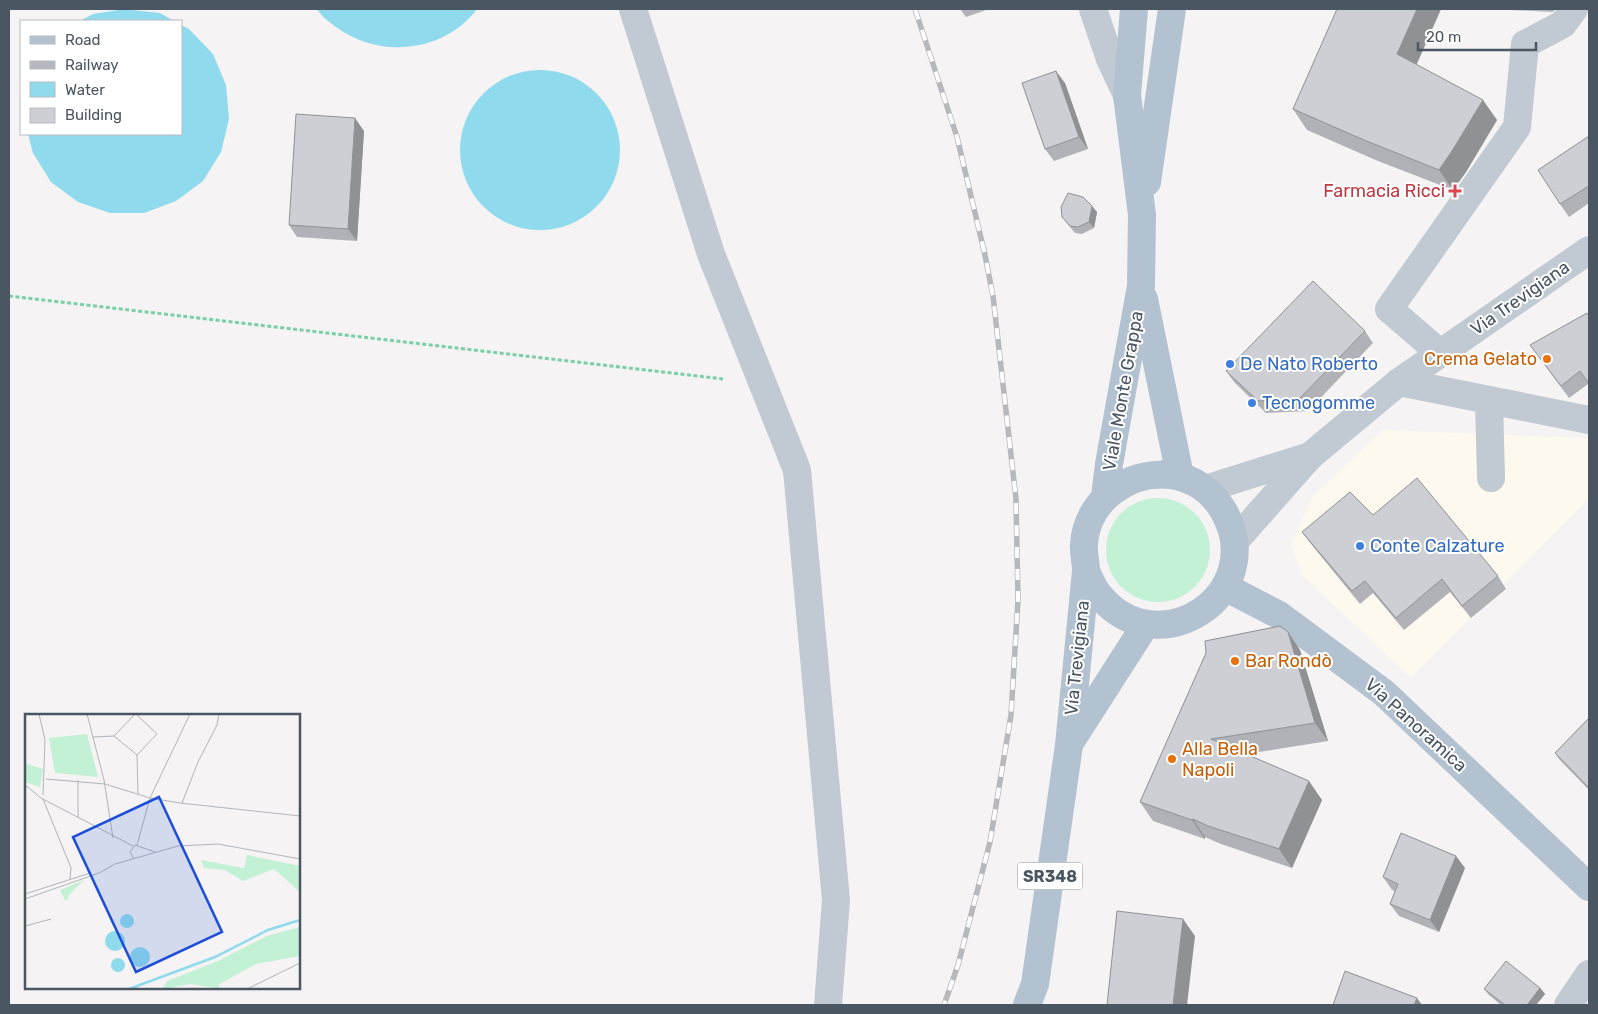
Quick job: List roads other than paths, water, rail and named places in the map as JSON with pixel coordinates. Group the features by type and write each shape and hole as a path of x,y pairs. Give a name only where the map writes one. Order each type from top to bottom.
{"main road":[{"name":"Viale Monte Grappa","path":"1105,497 1110,455 1142,286 1142,215 1127,95 1134,9"},
{"name":"Viale Monte Grappa","path":"1142,215 1172,9"},
{"name":"Viale Monte Grappa","path":"1142,286 1180,476"},
{"name":"Via Trevigiana","path":"1027,1005 1035,984 1068,745 1086,570 1084,544 1090,519 1105,497 1121,484 1140,476 1160,474 1180,476 1193,481 1205,489 1219,503 1230,521 1235,541 1233,564 1225,586 1211,605 1192,618 1169,625 1146,624 1126,618 1109,606 1095,590 1086,570"},
{"name":"Via Panoramica","path":"1225,586 1279,615 1384,693 1589,887"},
{"name":"Via Trevigiana","path":"1068,745 1146,624"}],"street":[{"path":"633,9 711,254 797,470 836,900 828,1005"},
{"path":"1093,9 1110,59 1127,95"},
{"path":"1440,353 1388,309 1517,126 1525,44 1563,24 1574,9"},
{"name":"Via Trevigiana","path":"1235,541 1310,456 1399,382 1589,250"},
{"path":"1399,382 1589,420"},
{"path":"1489,400 1491,478"},
{"name":"Via Trevigiana","path":"1205,489 1310,456"},
{"path":"1568,1005 1589,974"}],"water":[{"path":"124,9 160,13 172,20 82,20 93,14"},
{"path":"317,9 477,9 463,24 447,35 429,42 391,47 372,44 353,37 328,21"},
{"path":"182,26 189,29 213,54 226,85 229,119 221,152 203,181 176,201 144,213 110,213 78,202 51,182 33,153 28,135 182,135"},
{"path":"540,70 556,72 577,80 596,94 606,106 616,127 620,150 618,166 610,187 596,206 584,216 563,226 540,230 524,228 503,220 484,206 474,194 464,173 460,150 462,134 470,113 484,94 496,84 517,74"}],"railway":[{"path":"915,9 957,137 985,255 993,296 1016,499 1018,600 1011,715 990,842 958,965 944,1005"}],"place":[{"name":"Farmacia Ricci","path":"1455,191"},
{"name":"Crema Gelato","path":"1547,359"},
{"name":"De Nato Roberto","path":"1230,364"},
{"name":"Tecnogomme","path":"1252,403"},
{"name":"Conte Calzature","path":"1360,546"},
{"name":"Bar Rondò","path":"1235,661"},
{"name":"Alla Bella Napoli","path":"1172,759"}]}
